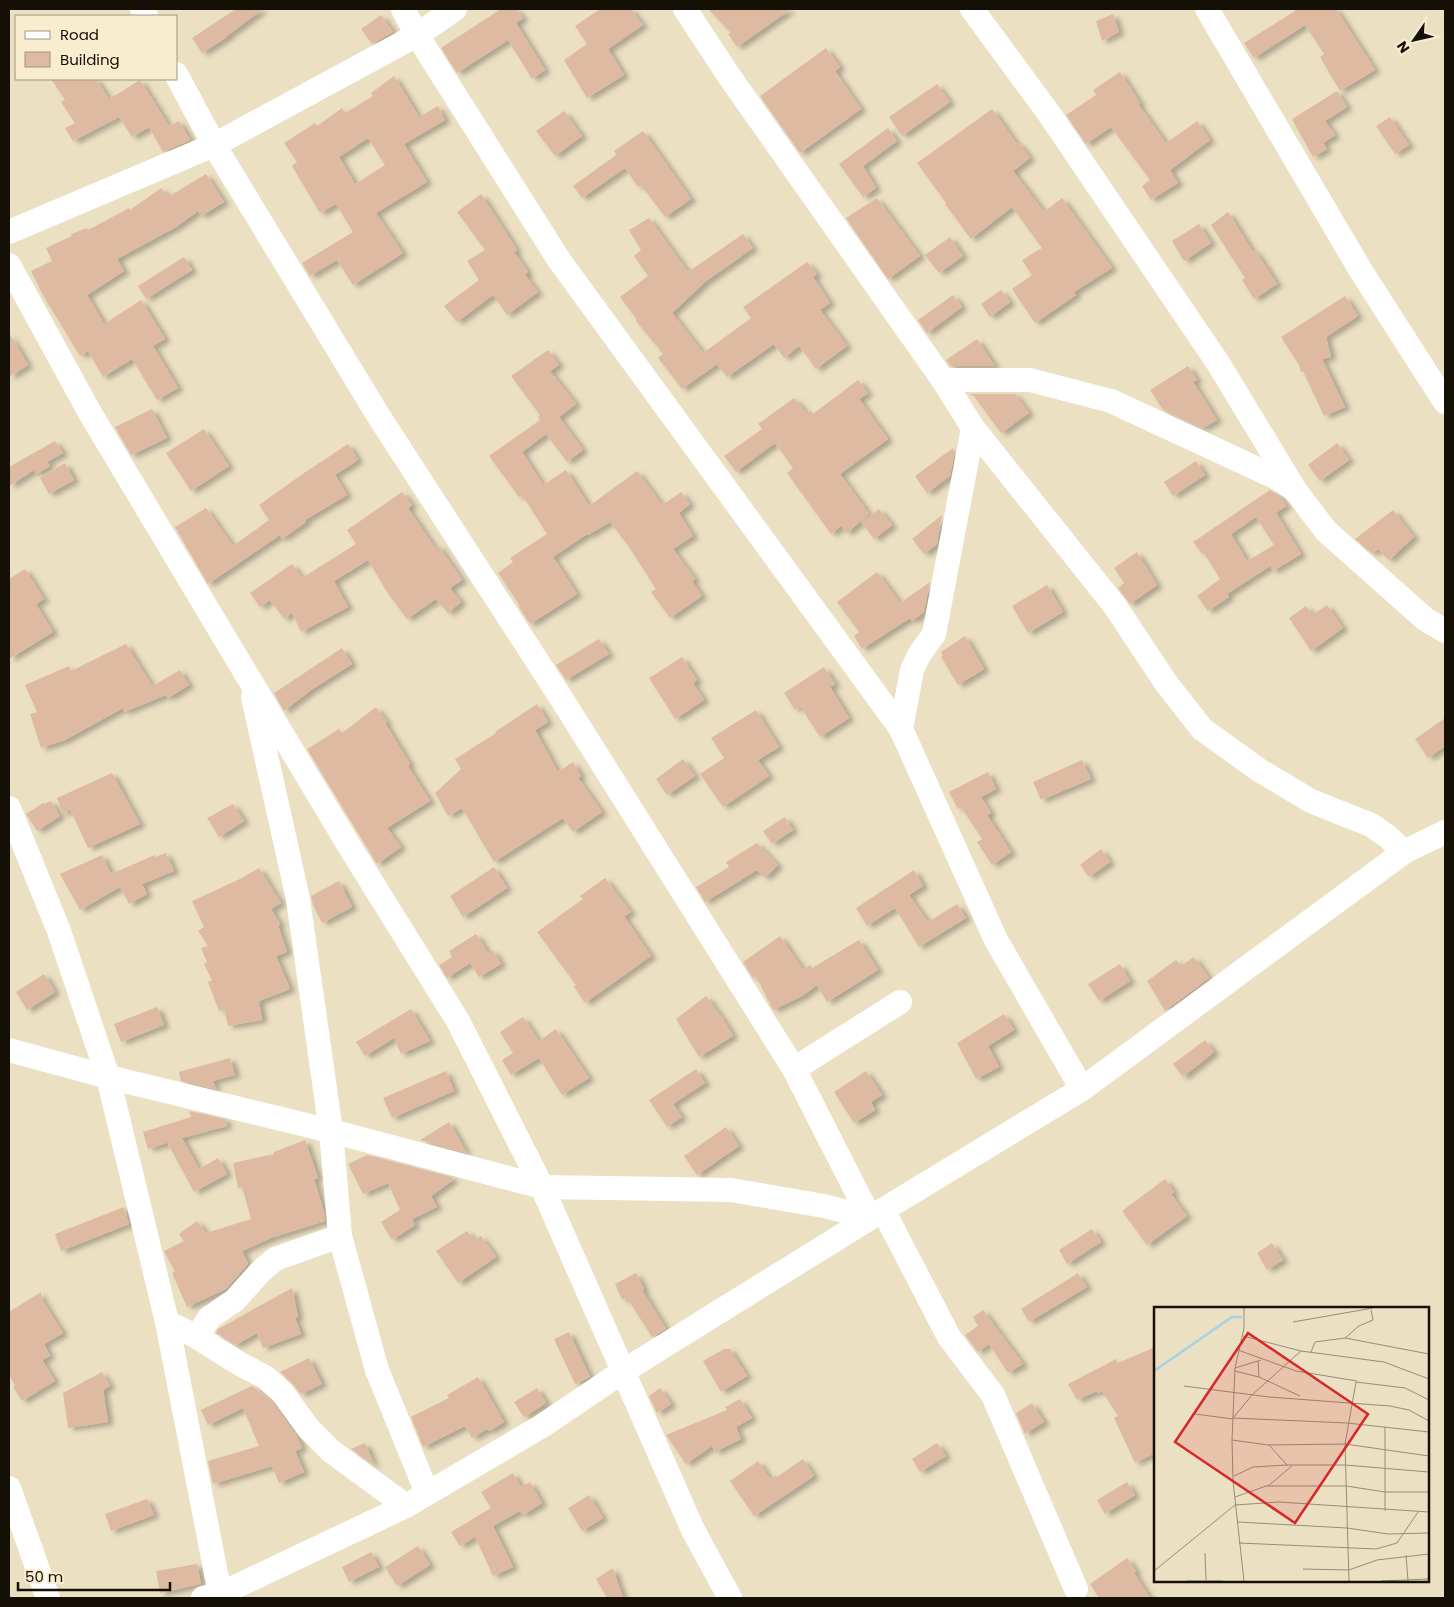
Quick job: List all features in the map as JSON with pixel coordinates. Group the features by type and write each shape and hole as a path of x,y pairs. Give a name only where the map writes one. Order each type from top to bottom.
{"street":[{"path":"402,9 559,260 901,729 996,940 1082,1089"},
{"path":"9,232 214,145 417,35 456,9"},
{"path":"685,9 735,84 943,380 972,428 1115,606 1166,683 1202,729 1259,770 1311,801 1371,825 1387,836 1404,852"},
{"path":"972,9 1050,115 1218,363 1296,490 1326,531 1425,619 1445,631"},
{"path":"1206,9 1360,271 1445,402"},
{"path":"178,78 214,145 378,415 563,701 794,1069 876,1214 949,1337 993,1395 1076,1589"},
{"path":"9,265 90,413 348,844 458,1021 542,1187 693,1530 730,1598"},
{"path":"943,380 1030,380 1111,402 1275,477 1296,490"},
{"path":"901,729 912,670 919,655 934,634 972,428"},
{"path":"248,677 298,899 331,1130 340,1236 377,1370 427,1493"},
{"path":"9,808 59,930 108,1077 167,1322 211,1596 406,1506 542,1426 622,1372 1082,1089 1404,852 1445,832"},
{"path":"794,1069 900,1002"},
{"path":"9,1050 108,1077 331,1130 542,1187 731,1190 876,1214"},
{"path":"197,1337 209,1318 235,1300 260,1272 275,1259 340,1236"},
{"path":"167,1322 197,1337 265,1377 282,1392 308,1428 331,1451 406,1506"},
{"path":"9,1488 48,1598"}],"building":[{"path":"236,9 263,9 227,37 202,53 192,38"},
{"path":"501,9 516,9 523,18 516,23 545,70 532,79 508,40 457,73 441,48"},
{"path":"600,9 631,9 643,25 608,49 624,75 587,98 564,60 587,44 575,26"},
{"path":"708,9 791,9 737,47 728,34 731,33"},
{"path":"1294,9 1336,9 1375,70 1340,91 1320,57 1324,54 1305,25 1254,58 1244,43 1295,11"},
{"path":"1113,14 1119,32 1102,41 1096,21"},
{"path":"381,15 393,32 372,44 361,29"},
{"path":"826,48 840,67 835,71 861,109 800,153 760,96"},
{"path":"1120,72 1140,103 1138,104 1166,143 1197,121 1210,140 1170,170 1178,183 1151,200 1142,186 1150,180 1111,127 1086,144 1066,115 1096,95 1093,90"},
{"path":"394,76 419,117 438,106 445,120 404,144 427,182 376,213 403,253 353,285 337,260 310,276 302,263 353,232 336,204 320,213 292,166 297,162 284,143 315,123 317,126 342,108 345,113 373,96 371,93","holes":["368,138 385,165 355,184 339,157"]},
{"path":"52,80 97,80 109,99 140,80 169,126 179,121 190,140 163,152 149,127 132,137 119,117 73,141 65,128 75,123 61,102 65,100"},
{"path":"937,84 950,102 902,136 889,117"},
{"path":"1337,91 1347,107 1325,121 1335,135 1323,143 1327,149 1313,157 1292,119"},
{"path":"992,109 1017,144 1019,143 1030,158 1013,171 1044,212 1062,198 1112,268 1074,292 1076,295 1035,323 1012,289 1032,275 1022,260 1042,248 1012,207 971,239 917,163"},
{"path":"564,111 582,136 555,156 536,131"},
{"path":"1390,117 1409,145 1395,154 1376,126"},
{"path":"888,128 897,141 863,166 876,188 863,197 839,164"},
{"path":"643,131 691,199 665,217 641,185 638,187 625,168 582,198 573,186 616,155 620,161 614,151"},
{"path":"206,174 224,202 201,216 198,211 176,227 117,259 124,271 87,295 104,324 141,300 165,339 153,346 178,388 157,400 132,359 103,377 88,351 80,356 44,297 31,271 52,261 46,248 72,236 71,234 87,228 88,230 129,208 130,210 161,188 168,197"},
{"path":"481,194 517,250 514,252 528,272 525,275 538,292 507,315 493,295 457,322 444,306 479,280 467,261 485,250 457,212"},
{"path":"877,198 920,256 888,279 846,218"},
{"path":"1228,212 1253,252 1255,250 1277,284 1254,299 1242,280 1245,278 1211,225"},
{"path":"649,218 688,272 743,234 753,248 705,282 672,313 703,353 751,318 743,307 807,262 817,274 813,277 830,303 820,310 847,346 816,369 799,346 784,358 774,344 727,377 717,364 682,389 658,358 663,354 636,321 620,297 648,276 634,256 641,250 629,230"},
{"path":"1199,224 1211,243 1184,261 1172,241"},
{"path":"950,237 963,256 939,273 925,255"},
{"path":"184,257 192,270 146,299 138,286"},
{"path":"1001,290 1010,302 990,317 981,304"},
{"path":"953,295 962,307 927,333 918,320"},
{"path":"1345,296 1358,316 1326,337 1331,357 1322,359 1345,407 1324,416 1303,371 1301,372 1299,365 1281,337"},
{"path":"9,333 28,365 9,377"},
{"path":"977,339 995,366 950,366 946,360"},
{"path":"548,350 559,365 550,371 576,404 559,417 583,450 567,462 546,434 522,452 543,485 566,470 589,506 637,471 662,505 681,492 690,504 679,513 693,536 673,549 695,579 692,581 702,596 670,618 651,592 656,589 629,547 610,522 587,534 553,557 577,594 530,624 498,573 513,562 510,558 547,534 522,495 519,497 489,456 540,420 538,417 540,415 511,376"},
{"path":"1188,366 1197,380 1193,382 1217,420 1203,428 1163,410 1150,390"},
{"path":"858,380 868,393 859,399 888,439 840,474 869,514 847,533 841,526 831,534 787,473 793,468 775,443 736,472 724,456 762,429 758,424 794,398 807,414 811,411 813,414"},
{"path":"970,394 1015,394 1029,413 1001,433 973,395"},
{"path":"152,409 167,438 131,455 115,427"},
{"path":"204,429 229,466 191,491 166,453"},
{"path":"55,441 63,453 47,462 50,466 36,474 34,470 9,486 9,467"},
{"path":"1337,443 1349,460 1320,481 1308,465"},
{"path":"348,444 358,460 335,475 347,495 305,520 306,522 282,539 280,535 208,584 175,527 206,508 233,546 269,520 259,505"},
{"path":"953,448 955,451 950,476 927,493 915,476"},
{"path":"1196,461 1205,475 1173,496 1164,482"},
{"path":"65,463 74,480 49,494 40,478"},
{"path":"1270,490 1279,496 1286,506 1276,513 1301,554 1273,571 1270,566 1227,594 1229,597 1208,611 1197,596 1220,579 1204,553 1202,554 1193,542","holes":["1256,517 1274,545 1247,561 1231,534"]},
{"path":"402,492 412,505 408,508 435,548 438,545 462,580 450,588 461,602 448,613 436,599 407,619 387,592 368,560 334,581 348,607 301,632 292,613 284,619 270,600 260,607 250,593 292,564 302,578 356,544 347,530"},
{"path":"879,509 892,525 874,539 861,522"},
{"path":"1393,510 1414,537 1389,560 1378,549 1372,553 1355,539"},
{"path":"942,515 937,544 924,554 912,539"},
{"path":"1137,552 1157,585 1130,604 1118,588 1124,583 1114,568"},
{"path":"25,569 44,599 36,604 53,632 9,659 9,579"},
{"path":"877,572 900,603 930,582 924,612 912,621 910,618 862,649 854,636 859,632 837,602"},
{"path":"1047,585 1063,612 1028,633 1012,606"},
{"path":"1327,605 1343,628 1311,651 1289,618 1306,606 1312,615"},
{"path":"965,636 984,669 958,685 941,657 943,656 941,652"},
{"path":"599,639 609,654 566,680 556,665"},
{"path":"126,644 152,686 180,670 189,685 168,698 166,695 124,712 123,708 65,740 41,748 30,714 37,712 25,685 69,666 71,671"},
{"path":"342,648 352,664 311,690 284,711 274,693"},
{"path":"682,657 697,680 693,683 704,700 675,719 649,678"},
{"path":"824,667 835,684 830,687 849,718 820,737 800,706 795,710 784,693"},
{"path":"537,704 548,722 535,730 558,772 573,762 581,776 578,778 602,812 573,832 563,818 494,862 462,808 448,816 435,793 461,769 455,759"},
{"path":"376,707 387,722 385,723 410,764 408,766 430,801 387,828 401,847 377,864 307,749 339,729 342,733"},
{"path":"756,710 779,747 758,760 769,776 723,807 700,774 724,758 711,738"},
{"path":"1445,718 1445,746 1428,758 1415,739"},
{"path":"683,759 695,776 667,795 656,779"},
{"path":"1082,760 1091,779 1041,800 1033,782"},
{"path":"988,772 996,789 981,797 991,813 987,815 1011,852 992,865 977,842 982,839 961,807 958,809 949,792"},
{"path":"112,773 140,824 88,848 70,809 63,814 57,798"},
{"path":"51,801 60,816 37,831 26,814 43,803"},
{"path":"233,804 244,821 219,837 207,818"},
{"path":"785,817 793,830 772,844 763,831"},
{"path":"757,843 778,865 765,878 757,870 705,902 696,887 729,867 726,862"},
{"path":"1101,849 1110,862 1089,877 1080,865"},
{"path":"166,853 174,871 142,884 147,894 129,904 120,887 80,910 60,874 102,855 111,874 155,855 155,857"},
{"path":"494,867 507,888 463,917 450,896"},
{"path":"259,868 281,903 271,909 280,924 278,925 287,952 276,956 290,989 259,1001 262,1020 228,1026 224,1009 219,1011 208,982 212,980 204,964 207,962 201,948 208,946 198,931 204,927 192,901"},
{"path":"914,870 923,886 909,895 928,922 957,904 966,918 919,947 895,908 867,926 856,908"},
{"path":"605,878 631,912 624,916 651,956 585,1003 574,987 576,985 537,932 583,899 580,896"},
{"path":"339,881 352,907 322,923 313,905 311,896"},
{"path":"476,934 488,953 493,950 501,964 479,977 470,963 447,978 439,965 452,957 449,951"},
{"path":"780,936 803,970 810,965 812,968 859,940 878,970 827,1002 817,985 802,996 773,1010 756,976 753,978 743,962"},
{"path":"1194,957 1209,978 1165,1011 1147,981 1176,960 1181,966"},
{"path":"1120,964 1130,981 1099,1001 1088,984"},
{"path":"44,974 55,992 27,1010 16,992"},
{"path":"706,996 733,1036 699,1057 676,1019"},
{"path":"157,1007 164,1025 121,1042 114,1024"},
{"path":"411,1009 430,1041 401,1054 394,1038 365,1056 356,1042"},
{"path":"1004,1014 1014,1030 988,1046 999,1067 976,1079 957,1043"},
{"path":"523,1017 539,1041 556,1029 589,1078 562,1095 539,1058 511,1075 502,1060 513,1053 500,1032"},
{"path":"1205,1040 1214,1052 1183,1077 1173,1064"},
{"path":"230,1058 235,1075 213,1081 216,1089 181,1081 179,1072"},
{"path":"696,1069 705,1083 673,1104 682,1117 667,1127 649,1100"},
{"path":"446,1071 454,1091 392,1118 383,1098"},
{"path":"866,1071 882,1095 871,1102 875,1110 854,1123 834,1092"},
{"path":"189,1111 225,1119 227,1126 182,1138 199,1169 218,1158 227,1174 194,1192 168,1144 170,1142 148,1149 143,1132 191,1117"},
{"path":"449,1122 467,1153 420,1140"},
{"path":"726,1127 739,1146 697,1175 684,1156"},
{"path":"305,1140 318,1178 314,1179 325,1221 271,1238 242,1251 248,1264 226,1289 187,1307 172,1273 175,1272 164,1251 184,1241 179,1234 197,1221 206,1233 251,1219 242,1187 238,1188 233,1163 274,1154 274,1152"},
{"path":"367,1155 451,1177 453,1180 431,1196 437,1207 412,1219 415,1225 392,1240 381,1222 400,1210 388,1183 363,1194 348,1164"},
{"path":"1165,1179 1174,1192 1171,1194 1187,1216 1147,1245 1122,1211"},
{"path":"124,1207 129,1224 61,1251 55,1234"},
{"path":"1092,1229 1101,1242 1067,1264 1059,1250"},
{"path":"467,1231 474,1240 481,1236 496,1257 458,1283 436,1251"},
{"path":"1272,1243 1283,1260 1267,1270 1257,1253"},
{"path":"636,1273 644,1289 642,1290 666,1329 652,1337 627,1298 622,1300 615,1284"},
{"path":"1078,1273 1087,1287 1029,1322 1021,1309"},
{"path":"292,1288 298,1317 295,1318 301,1334 263,1348 257,1333 236,1345 216,1333 218,1329"},
{"path":"41,1292 41,1298 63,1333 44,1344 50,1356 42,1360 55,1381 22,1401 13,1387 15,1386 9,1374 9,1312"},
{"path":"983,1310 1023,1364 1008,1373 989,1344 978,1352 965,1335 978,1326 973,1317"},
{"path":"569,1332 590,1377 575,1384 554,1339"},
{"path":"1154,1347 1154,1454 1135,1463 1114,1418 1118,1416 1102,1391 1098,1393 1097,1391 1077,1400 1068,1384 1116,1359 1118,1363"},
{"path":"724,1349 730,1349 747,1376 721,1392 703,1361"},
{"path":"309,1358 322,1384 301,1394 280,1372"},
{"path":"102,1372 110,1386 103,1390 108,1422 68,1428 63,1393"},
{"path":"478,1377 504,1422 472,1438 465,1426 423,1447 411,1417 449,1398 447,1395"},
{"path":"252,1386 272,1401 296,1435 302,1448 295,1451 304,1472 279,1483 272,1466 213,1484 208,1461 259,1446 243,1408 208,1425 201,1410"},
{"path":"537,1388 546,1403 524,1417 514,1402"},
{"path":"660,1388 671,1404 657,1413 649,1396"},
{"path":"740,1399 752,1418 736,1427 741,1439 715,1452 712,1446 686,1464 666,1435 727,1410 725,1407"},
{"path":"1032,1403 1044,1422 1025,1434 1016,1413"},
{"path":"365,1443 375,1466 351,1449"},
{"path":"937,1443 946,1456 920,1472 912,1459"},
{"path":"803,1459 814,1476 754,1516 730,1481 758,1461 770,1479 776,1475 777,1477"},
{"path":"513,1473 521,1487 530,1482 542,1503 523,1515 520,1511 493,1526 513,1567 493,1576 475,1537 460,1546 451,1532 491,1508 481,1492"},
{"path":"1127,1482 1135,1495 1105,1514 1097,1500"},
{"path":"589,1495 603,1518 582,1531 568,1508"},
{"path":"147,1499 154,1515 111,1531 105,1514"},
{"path":"418,1546 430,1565 397,1586 385,1567"},
{"path":"371,1552 379,1567 349,1582 342,1567"},
{"path":"1127,1558 1150,1598 1099,1598 1090,1584"},
{"path":"197,1564 201,1584 160,1593 156,1571"},
{"path":"613,1568 623,1598 607,1598 596,1579"}]}
